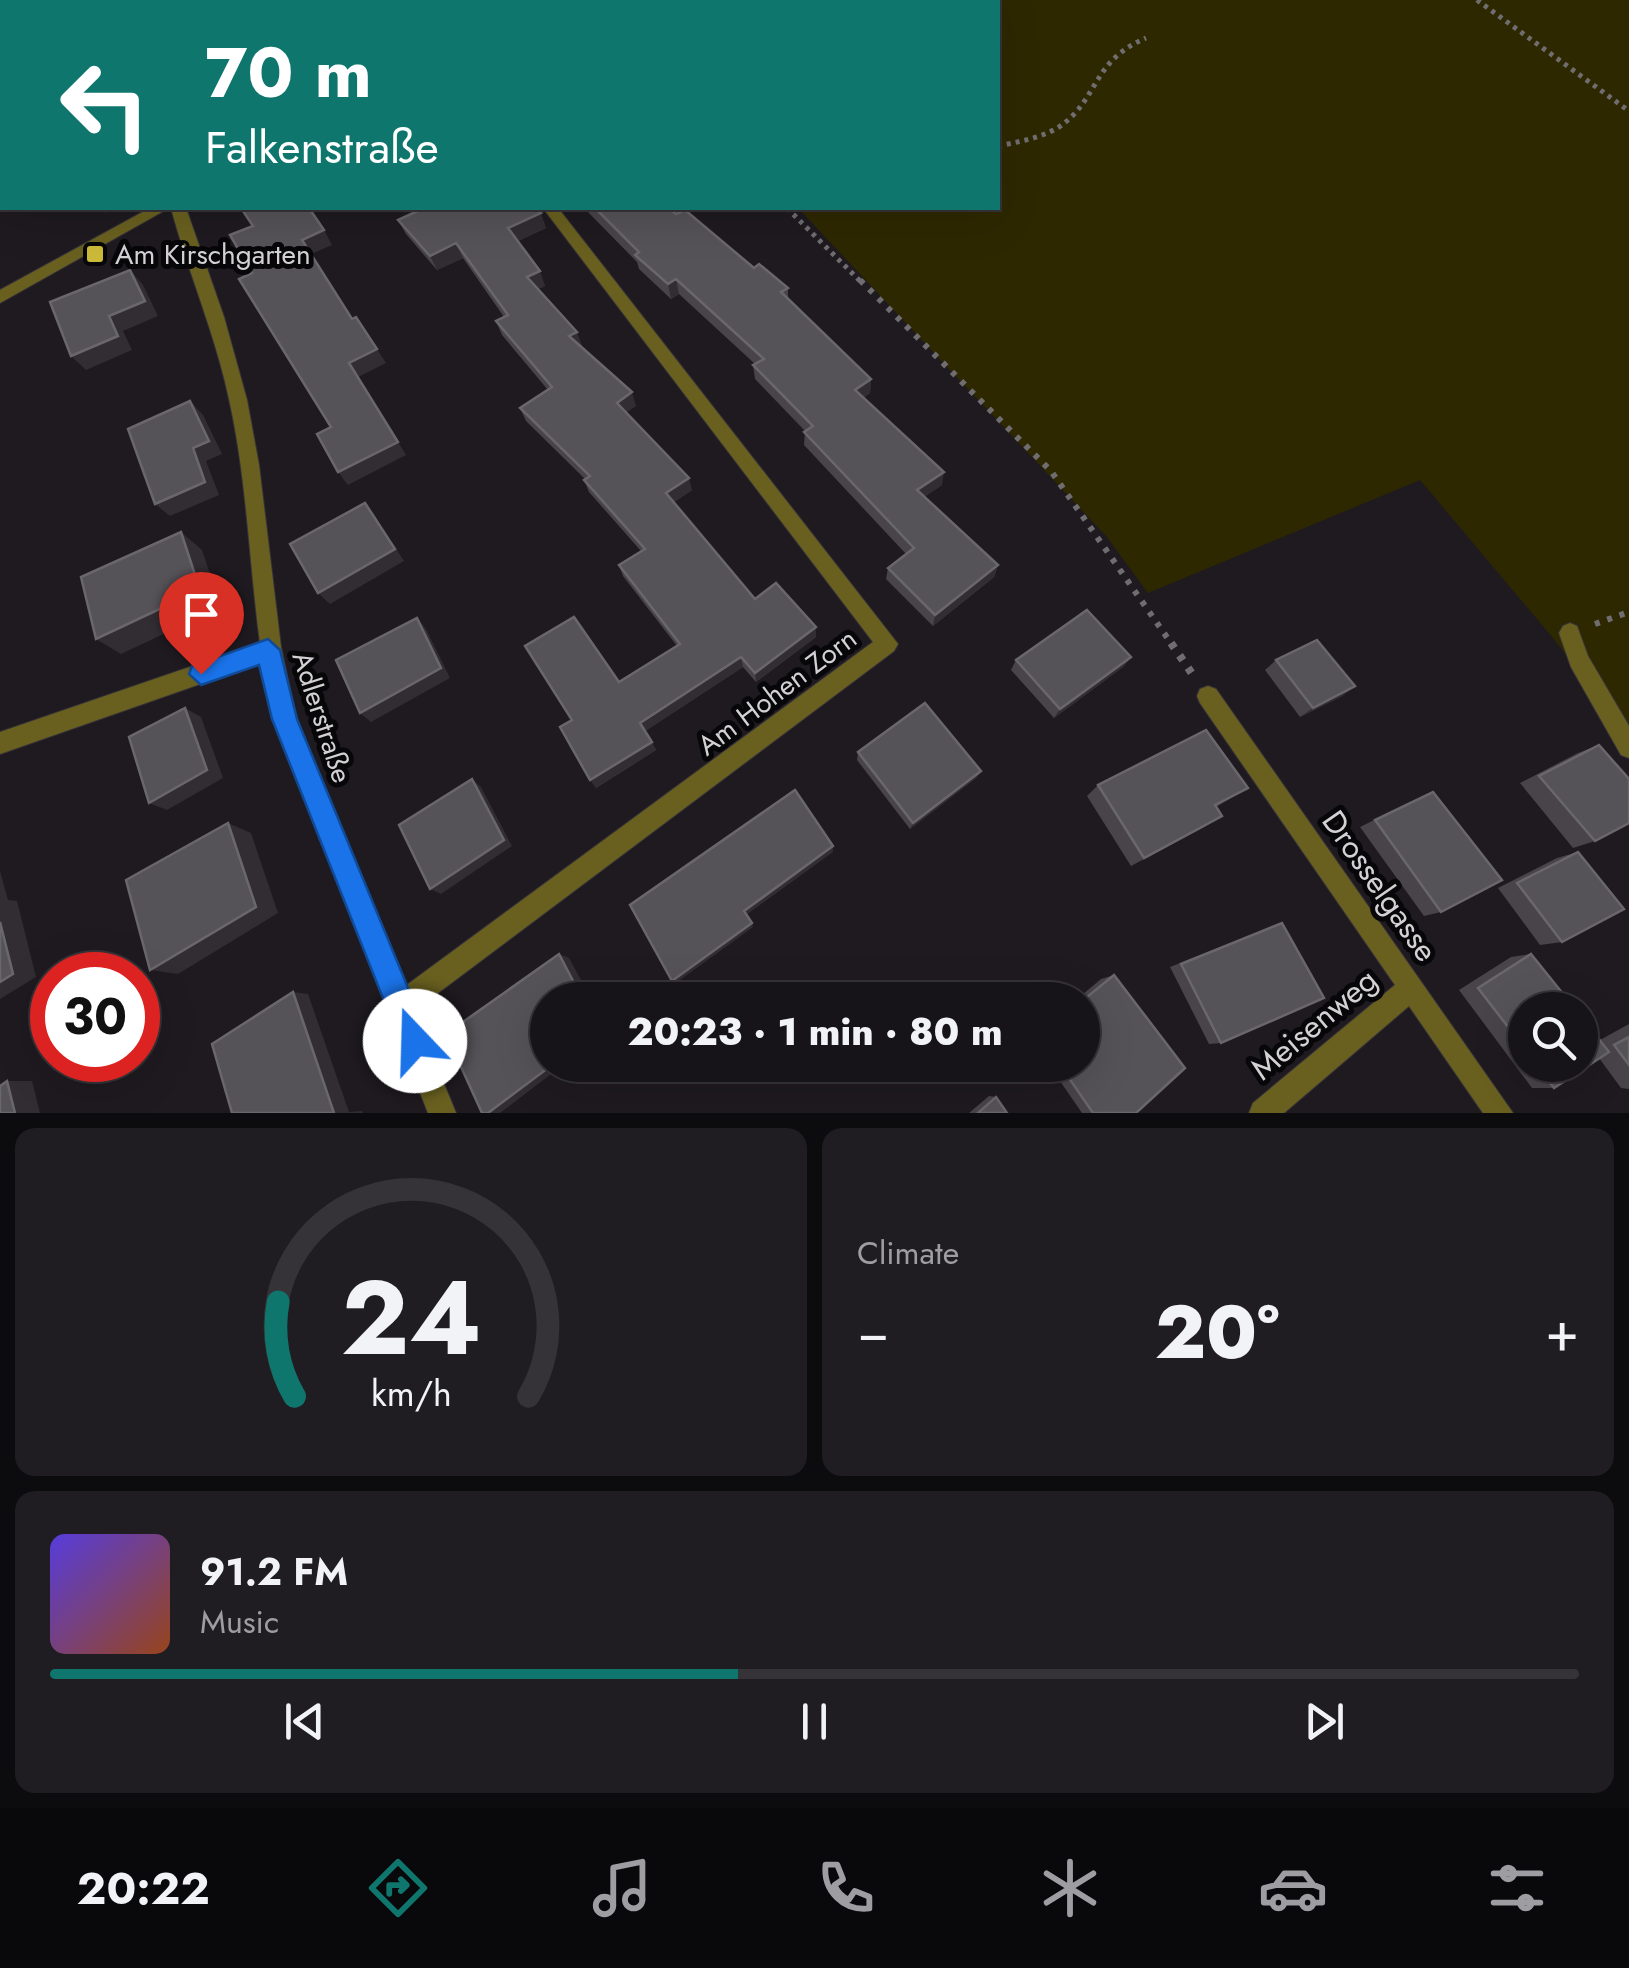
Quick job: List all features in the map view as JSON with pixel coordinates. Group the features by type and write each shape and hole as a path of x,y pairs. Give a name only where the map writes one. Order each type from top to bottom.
{"street":[{"path":"0,297 156,210"},
{"name":"Adlerstraße","path":"179,210 228,359 244,429 268,650 285,719 442,1113"},
{"name":"Am Hohen Zorn","path":"401,1006 887,644 552,210"},
{"path":"1570,633 1579,660 1629,747"},
{"path":"0,744 268,650"},
{"name":"Drosselgasse","path":"1208,696 1498,1113"},
{"name":"Meisenweg","path":"1263,1113 1411,988"}],"path":[{"path":"1477,0 1629,111"},
{"path":"1000,145 1054,130 1067,120 1108,57 1146,38"},
{"path":"789,210 1050,470 1208,696"},
{"path":"1570,633 1629,612"}],"shaded area":[{"path":"1000,0 1629,0 1629,736 1553,638 1420,480 1148,593 1107,537 800,210 1000,210"}],"building":[{"path":"242,210 310,210 324,230 302,240 352,319 356,317 377,349 349,363 398,442 338,472 317,434 331,427 239,279 252,273 230,235 253,226"},
{"path":"420,210 541,213 508,228 540,271 527,277 577,332 569,336 632,392 617,403 689,478 666,493 755,599 776,583 816,627 755,673 741,657 640,723 652,742 590,780 560,727 572,720 525,646 574,617 619,682 680,644 619,565 645,549 584,480 590,476 520,408 552,387 496,321 508,315 456,243 430,256 398,220"},
{"path":"597,210 671,210 676,214 685,210 754,268 759,264 788,288 781,292 871,379 855,390 944,472 917,490 998,565 935,615 888,568 914,548 804,432 813,426 753,365 764,359 676,279 668,284 635,255 639,252"},
{"path":"130,270 145,301 109,316 118,336 71,356 50,302"},
{"path":"190,401 209,441 193,448 205,482 155,504 128,429"},
{"path":"365,503 395,549 318,593 290,544"},
{"path":"181,532 200,590 96,639 81,577"},
{"path":"1087,610 1131,657 1060,709 1016,660"},
{"path":"417,618 441,668 360,713 336,660"},
{"path":"1317,640 1355,686 1313,708 1276,660"},
{"path":"925,703 981,771 913,823 858,752"},
{"path":"185,708 207,770 149,803 129,737"},
{"path":"1206,730 1248,788 1215,805 1222,816 1144,858 1098,785"},
{"path":"1599,745 1629,779 1629,823 1595,841 1539,776"},
{"path":"472,779 504,840 430,889 399,825"},
{"path":"795,790 833,846 744,911 752,923 672,981 630,905"},
{"path":"1433,792 1502,880 1441,912 1375,820"},
{"path":"228,823 256,907 160,964 160,952 145,952 126,880"},
{"path":"1578,852 1624,909 1562,942 1517,883"},
{"path":"0,922 13,974 0,982"},
{"path":"1282,923 1324,998 1221,1043 1181,964"},
{"path":"559,954 574,982 530,982 530,1082 488,1113 482,1113 446,1034"},
{"path":"1531,954 1562,992 1508,992 1508,1027 1478,988"},
{"path":"1114,975 1185,1068 1136,1113 1093,1113 1072,1082 1100,1082 1100,986"},
{"path":"293,992 334,1113 232,1113 212,1044"},
{"path":"1629,1037 1629,1065 1614,1045"},
{"path":"1598,1038 1609,1052 1598,1059"},
{"path":"7,1081 15,1113 0,1113 0,1086"},
{"path":"996,1097 1007,1113 978,1113"}],"place":[{"name":"Am Kirschgarten","path":"95,254"}],"route":[{"path":"201,674 268,650 285,719 415,1041"}]}
